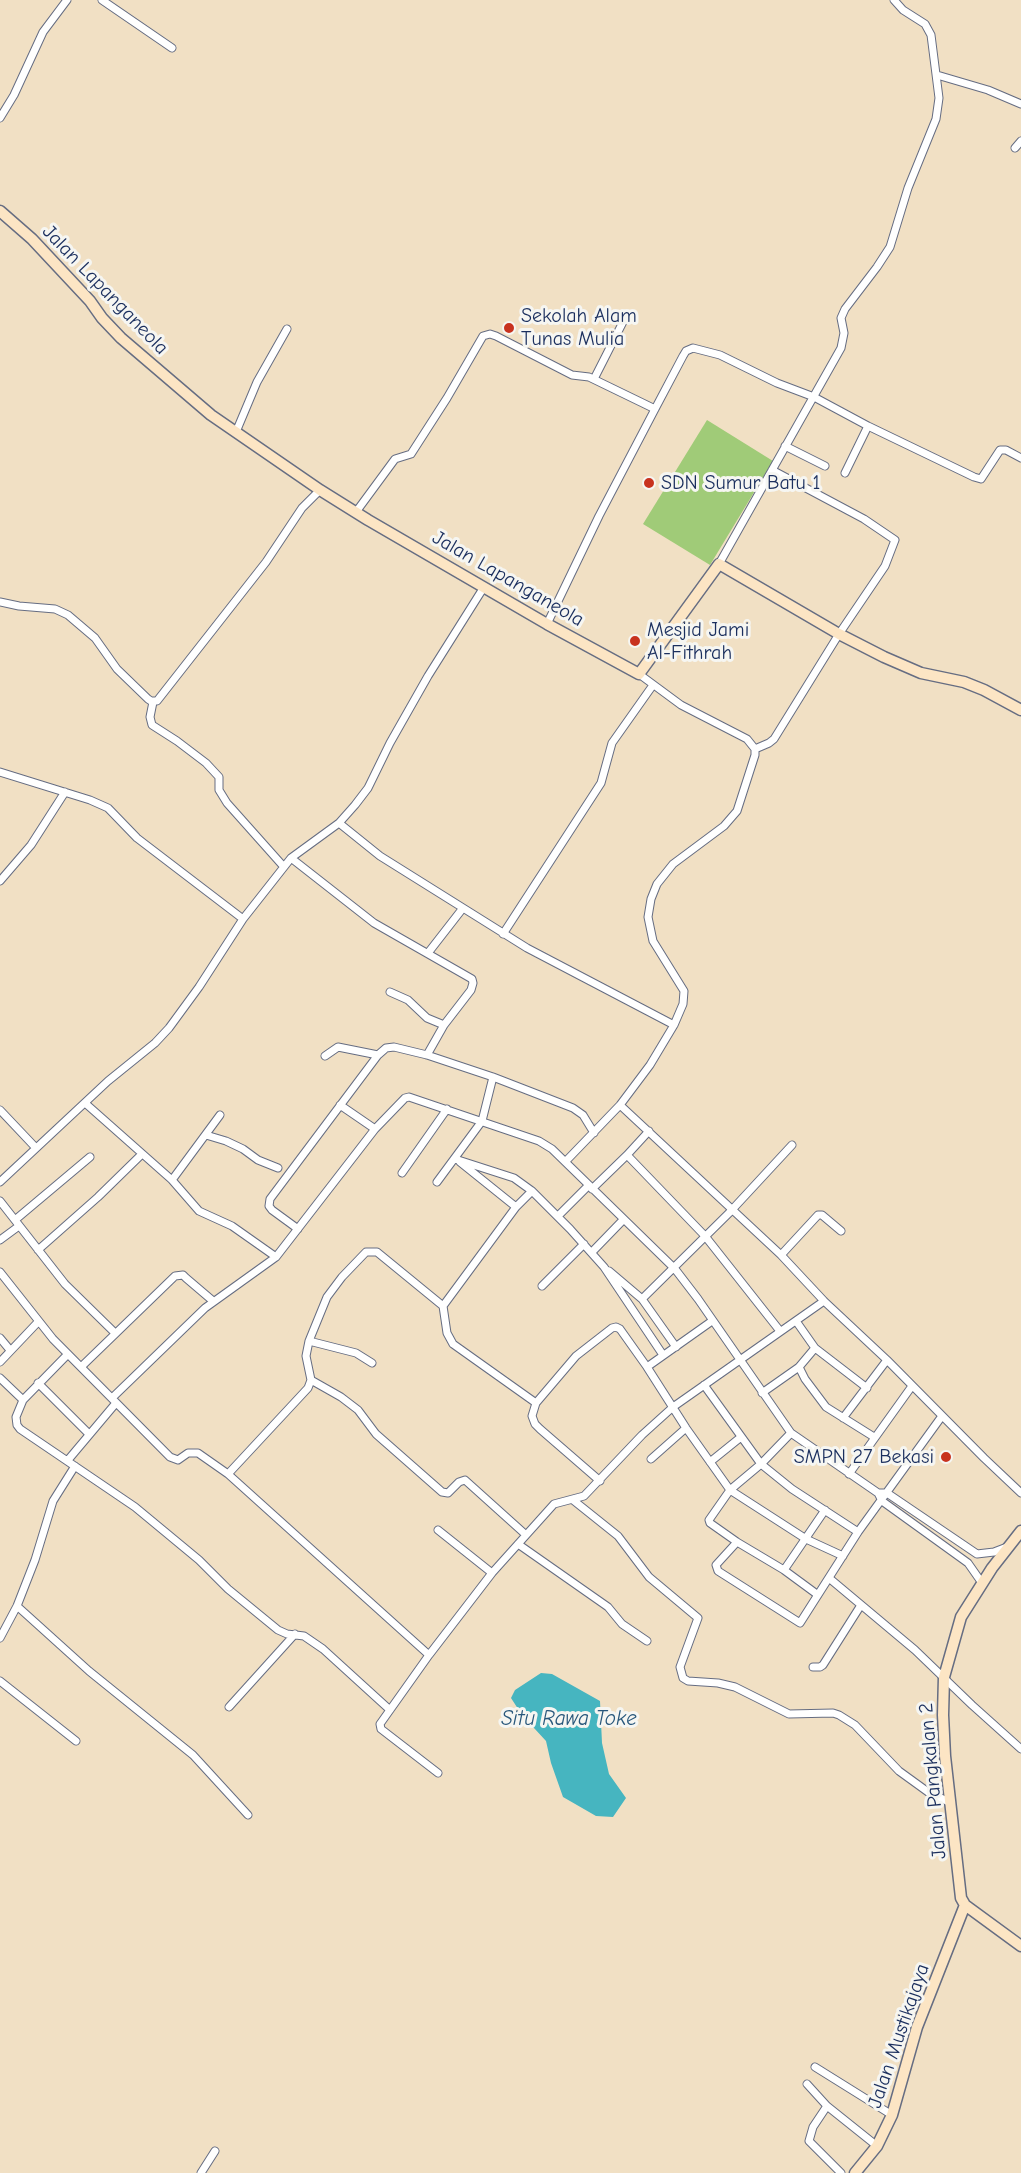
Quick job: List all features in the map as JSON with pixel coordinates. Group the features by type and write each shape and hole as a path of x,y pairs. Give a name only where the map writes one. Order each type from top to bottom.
{"street":[{"path":"0,118 15,95 43,32 67,0"},
{"path":"102,0 172,48"},
{"path":"566,1161 620,1105 650,1065 674,1025 683,1004 684,991 653,940 649,928 648,908 653,891 668,869 724,826 737,811 755,756 755,749 747,739 692,712 639,674 718,564 842,348 844,333 841,318 844,309 877,267 895,233 905,197 936,119 939,98 933,42 928,28 903,10 894,0"},
{"path":"937,75 988,90 1021,104"},
{"path":"1015,148 1021,141"},
{"name":"Jalan Lapanganeola","path":"0,211 32,239 121,338 189,397 236,432 356,512 547,624 639,674"},
{"path":"594,379 625,318"},
{"path":"236,432 257,382 287,329"},
{"path":"356,512 395,459 411,453 447,398 483,336 490,334 496,336 575,376 589,376 655,408"},
{"path":"547,624 655,408 686,351 693,348 720,355 777,383 814,397 868,426 978,478 983,476 1000,450 1006,450 1021,458"},
{"path":"845,473 868,426"},
{"path":"785,446 825,466"},
{"path":"755,749 769,743 774,738 885,566 895,540 872,523 772,470"},
{"path":"0,602 54,609 68,615 94,638 117,669 148,699 153,702 159,700 186,662 266,562 302,508 320,490"},
{"path":"718,564 839,634 921,673 957,680 984,690 1021,710"},
{"path":"0,1182 155,1043 199,987 243,919 291,858 339,823 356,805 368,788 405,716 484,587"},
{"path":"503,934 601,783 616,736 653,685"},
{"path":"153,702 150,717 152,725 206,763 219,777 219,790 227,803 284,867"},
{"path":"0,772 108,808 137,838 243,919"},
{"path":"0,881 31,845 65,792"},
{"path":"339,823 380,856 503,934 575,975 674,1025"},
{"path":"291,858 374,923 474,981 471,990 444,1025 427,1055"},
{"path":"428,953 463,908"},
{"path":"390,992 408,1000 427,1018 444,1025"},
{"path":"325,1056 338,1047 378,1055"},
{"path":"298,1229 272,1210 269,1206 270,1199 378,1055 387,1048 394,1047 427,1055 493,1077 573,1108 583,1115 594,1133"},
{"path":"437,1182 482,1121 493,1077"},
{"path":"68,1460 114,1400 213,1301 276,1257 375,1129 405,1098 409,1097 546,1145 566,1161 675,1269 791,1433 878,1493 882,1500 968,1563 982,1582"},
{"path":"86,1103 172,1180 199,1211 232,1226 276,1257"},
{"path":"340,1105 375,1129"},
{"path":"620,1105 781,1255 824,1301 888,1360 1021,1493"},
{"path":"402,1173 447,1109"},
{"path":"0,1110 36,1148"},
{"path":"172,1180 220,1114"},
{"path":"558,1216 627,1155 649,1131"},
{"path":"206,1135 226,1141 243,1149 258,1160 278,1168"},
{"path":"642,1299 675,1269 792,1145"},
{"path":"38,1250 142,1154"},
{"path":"627,1155 705,1236 780,1331"},
{"path":"0,1240 90,1157"},
{"path":"455,1159 514,1178 532,1191 604,1267 663,1355"},
{"path":"455,1159 516,1207"},
{"path":"443,1306 516,1207 532,1191"},
{"path":"0,1201 80,1300 115,1333"},
{"path":"781,1255 818,1215 822,1215 841,1231"},
{"path":"592,1252 623,1220"},
{"path":"542,1286 584,1245"},
{"path":"228,1474 304,1394 311,1380 306,1356 309,1341 327,1297 366,1252 377,1252 443,1306 447,1333 453,1344 536,1402"},
{"path":"604,1267 642,1299 676,1347"},
{"path":"0,1272 38,1322 172,1459 178,1460 188,1453 198,1454 228,1474 429,1655"},
{"path":"81,1367 175,1276 186,1278 213,1301"},
{"path":"438,1773 381,1729 380,1724 492,1573 554,1503 584,1496 642,1435 673,1407 824,1301"},
{"path":"647,1367 712,1321"},
{"path":"796,1321 815,1348 867,1388"},
{"path":"0,1362 38,1322"},
{"path":"600,1481 535,1424 532,1416 536,1402 576,1356 612,1328 620,1329 730,1490 806,1539 843,1556"},
{"path":"0,1338 10,1350"},
{"path":"309,1341 356,1353 372,1363"},
{"path":"762,1393 799,1368 815,1348"},
{"path":"68,1354 23,1400 17,1411 16,1425 166,1530 228,1589 278,1630 287,1634 304,1636 323,1649 390,1710"},
{"path":"843,1418 888,1360"},
{"path":"799,1368 819,1400 874,1437"},
{"path":"0,1378 23,1400"},
{"path":"311,1380 341,1397 358,1410 376,1434 442,1492 448,1493 459,1482 465,1480 525,1534"},
{"path":"38,1383 88,1433"},
{"path":"704,1385 761,1464 792,1489 858,1532"},
{"path":"849,1474 912,1386"},
{"path":"737,1542 716,1565 716,1568 800,1623 858,1532 942,1416"},
{"path":"651,1459 686,1428"},
{"path":"791,1433 761,1464 730,1490 709,1520 737,1542 784,1570 818,1595"},
{"path":"710,1462 741,1437"},
{"path":"0,1638 17,1606 35,1560 53,1501 75,1466"},
{"path":"878,1493 887,1493 974,1553 994,1552 1010,1546"},
{"path":"573,1500 618,1536 649,1577 698,1618 680,1667 683,1678 688,1681 718,1683 735,1687 789,1714 833,1713 839,1715 855,1725 899,1771 928,1792 951,1803"},
{"path":"784,1570 825,1510"},
{"path":"438,1530 492,1573"},
{"name":"Jalan Pangkalan 2","path":"965,1905 960,1895 945,1756 944,1677 961,1617 982,1582 1021,1531"},
{"path":"518,1544 608,1607 622,1624 648,1641"},
{"path":"968,1563 974,1553"},
{"path":"830,1578 915,1650 1021,1749"},
{"path":"813,1666 823,1665 861,1605"},
{"path":"17,1606 89,1671 193,1755 248,1815"},
{"path":"229,1707 295,1634"},
{"path":"0,1681 76,1741"},
{"path":"965,1905 1021,1946"},
{"name":"Jalan Mustikajaya","path":"855,2173 877,2146 892,2115 917,2027 965,1905"},
{"path":"815,2067 892,2115"},
{"path":"807,2084 827,2106 877,2146"},
{"path":"827,2106 813,2127 809,2141 841,2173"},
{"path":"201,2173 215,2151"}],"green space":[{"path":"707,420 773,461 710,565 643,524"}],"water":[{"name":"Situ Rawa Toke","path":"541,1673 552,1674 600,1701 602,1743 609,1774 626,1798 613,1817 596,1816 563,1797 546,1741 522,1715 511,1698 515,1690"}],"place":[{"name":"Sekolah Alam Tunas Mulia","path":"509,328"},
{"name":"SDN Sumur Batu 1","path":"649,483"},
{"name":"Mesjid Jami Al-Fithrah","path":"635,641"},
{"name":"SMPN 27 Bekasi","path":"946,1457"}]}
